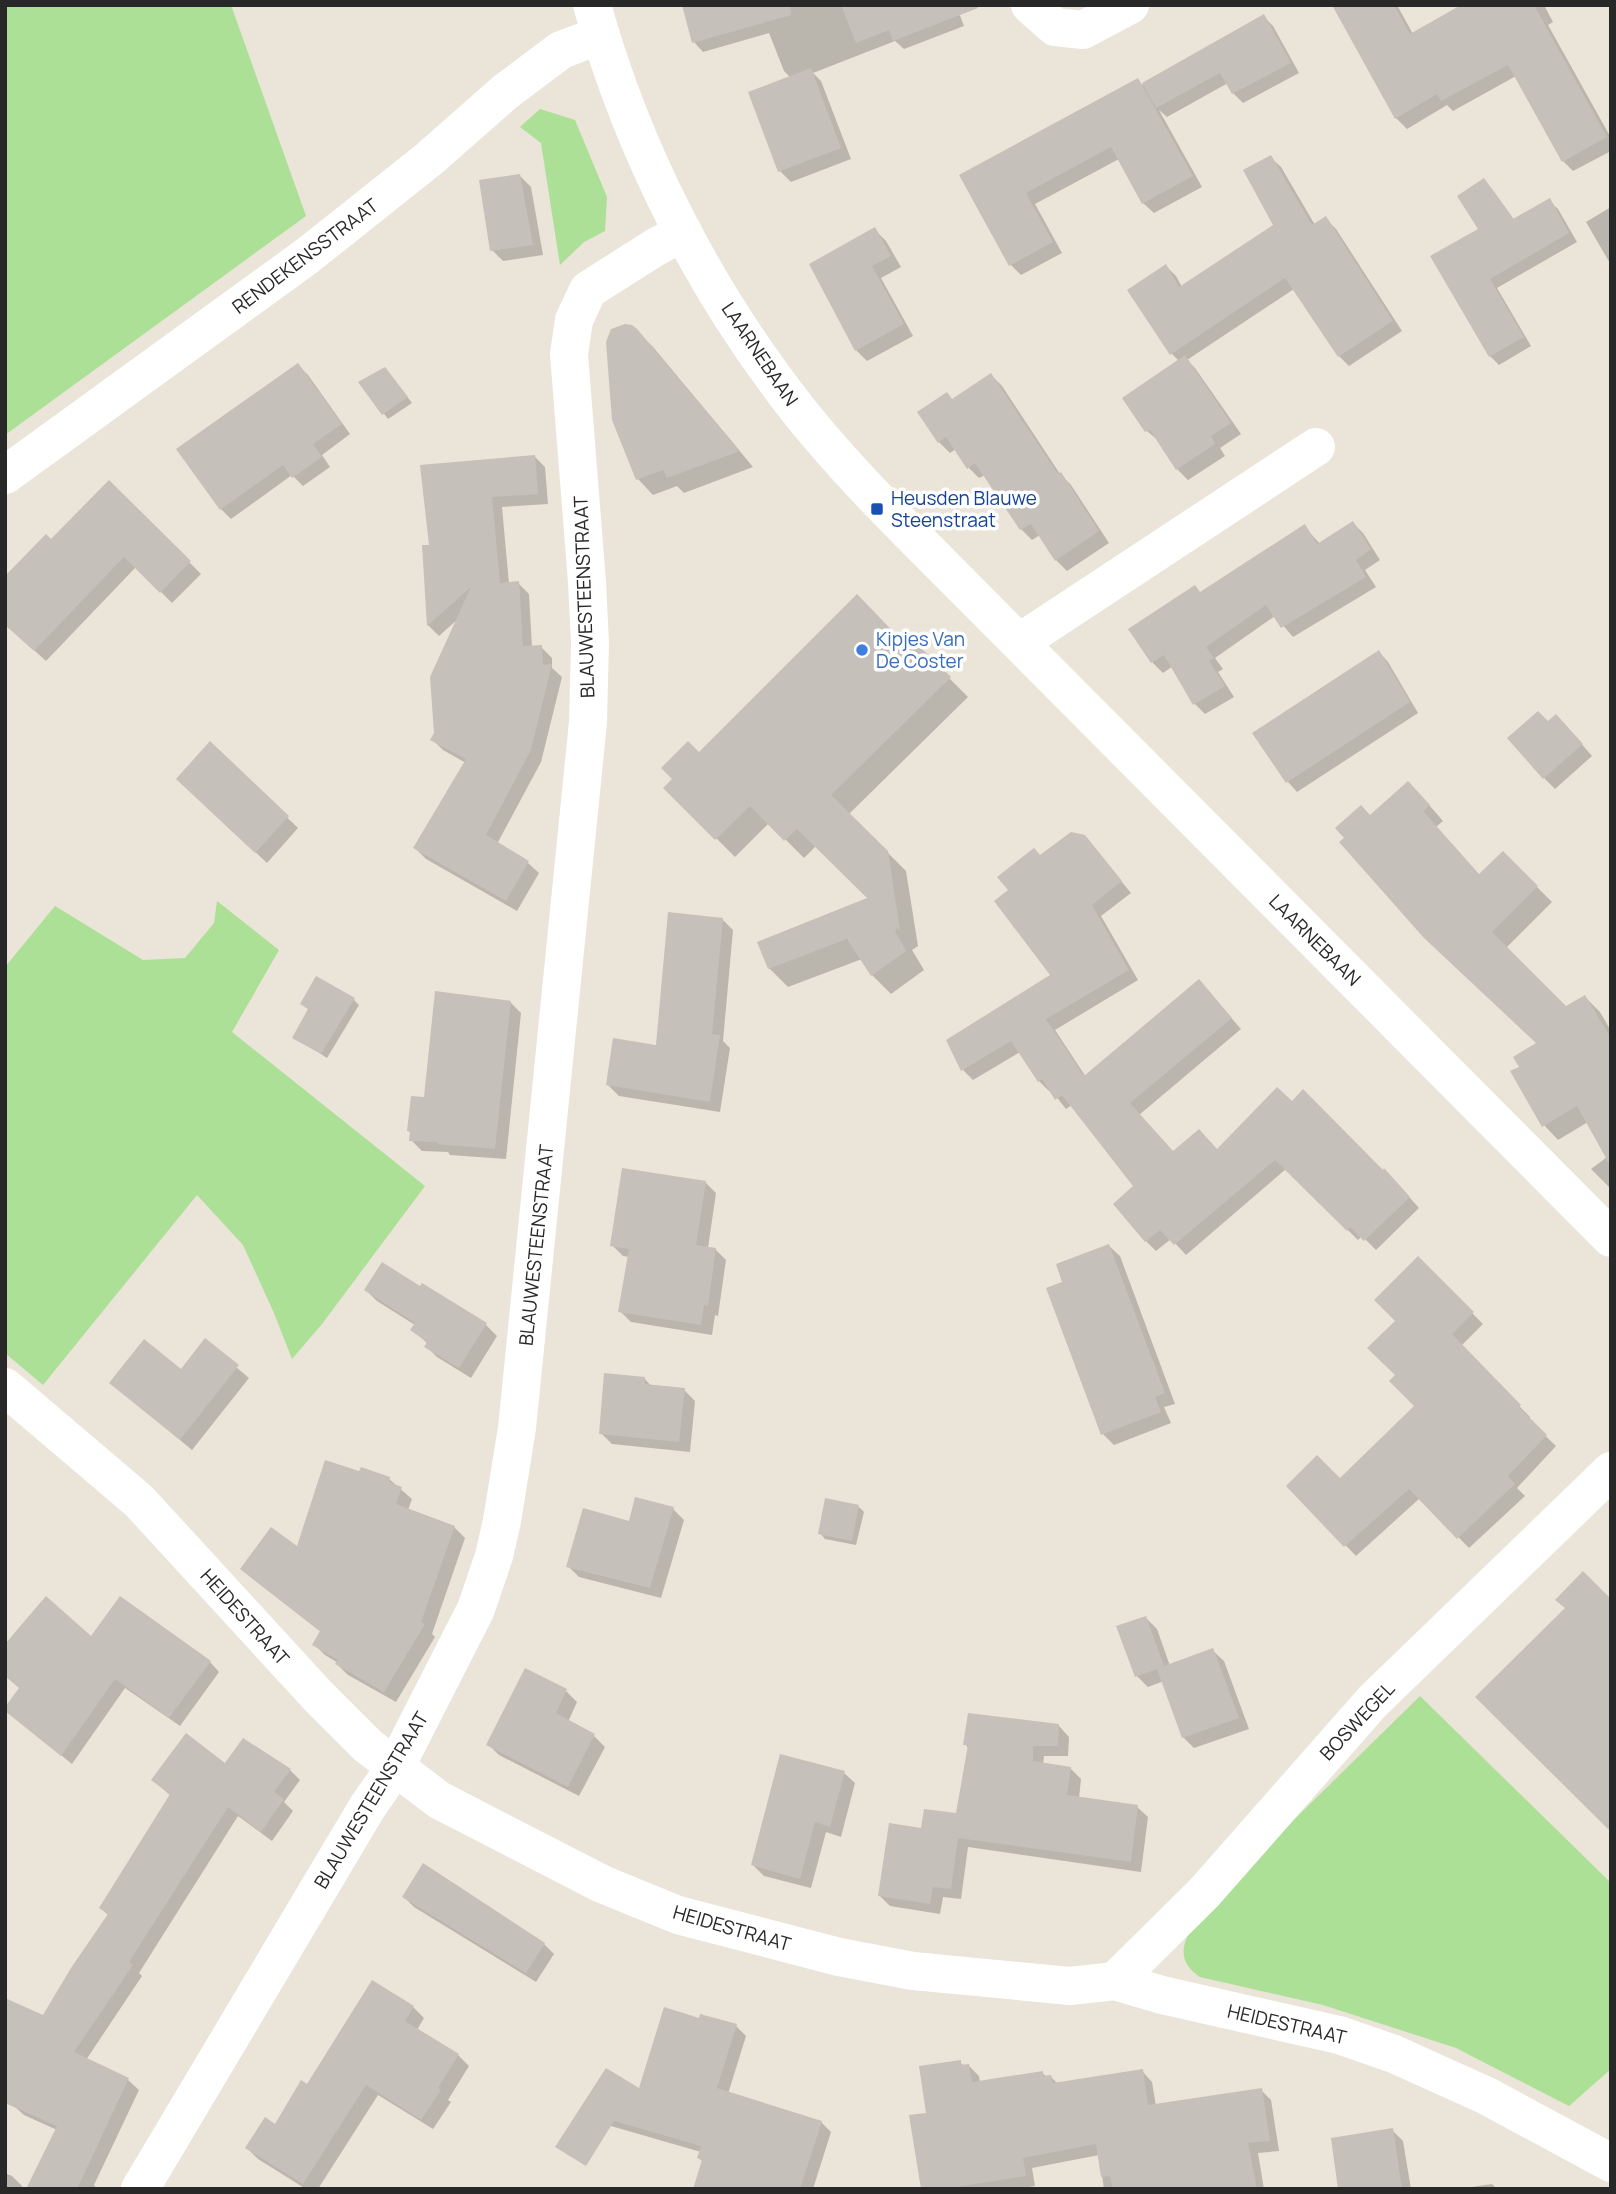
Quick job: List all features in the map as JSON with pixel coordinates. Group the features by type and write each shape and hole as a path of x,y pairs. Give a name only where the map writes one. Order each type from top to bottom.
{"street":[{"path":"1030,5 1055,27 1083,30 1130,5"},
{"name":"LAARNEBAAN","path":"596,20 623,102 665,199 668,240 800,412 882,504 1611,1238"},
{"name":"RENDEKENSSTRAAT","path":"5,475 307,256 596,20"},
{"name":"BLAUWESTEENSTRAAT","path":"140,2189 368,1806 396,1766 476,1609 494,1556 517,1428 588,722 590,643 569,354 574,320 588,290 668,240"},
{"path":"1020,642 1316,447"},
{"name":"HEIDESTRAAT","path":"5,1387 139,1501 317,1695 368,1746 439,1800 602,1884 678,1915 839,1957 913,1971 1070,1986 1115,1981 1162,1995 1339,2035 1394,2054 1487,2095 1611,2163"},
{"name":"BOSWEGEL","path":"1115,1981 1204,1893 1373,1701 1611,1471"}],"green space":[{"path":"5,5 231,5 306,216 5,435"},
{"path":"540,109 575,120 607,197 605,231 584,242 560,265 541,143 520,127"},
{"path":"217,901 279,950 232,1032 425,1186 322,1324 292,1359 243,1245 197,1195 43,1385 5,1353 5,967 55,906 143,960 185,958 214,923"},
{"path":"1420,1696 1611,1883 1611,2069 1569,2106 1456,2048 1323,2005 1200,1977 1184,1958 1184,1946 1189,1933 1260,1853"}],"building":[{"path":"682,5 790,5 791,15 692,43"},
{"path":"841,5 977,5 978,8 893,41 889,30 856,43"},
{"path":"1332,5 1394,5 1410,34 1461,5 1534,5 1607,137 1562,162 1508,65 1441,101 1437,94 1395,119"},
{"path":"1264,14 1291,63 1232,94 1220,73 1156,108 1142,83"},
{"path":"811,68 841,148 778,172 748,92"},
{"path":"1138,78 1193,176 1142,204 1111,147 1026,193 1053,242 1009,266 959,175"},
{"path":"1271,155 1312,225 1326,216 1393,321 1338,357 1285,278 1170,355 1127,290 1166,264 1179,287 1273,225 1243,170"},
{"path":"520,174 533,245 490,251 479,180"},
{"path":"1484,178 1513,219 1550,198 1569,233 1490,279 1524,337 1489,357 1430,256 1478,229 1457,196"},
{"path":"875,227 891,256 872,266 904,324 855,351 809,264"},
{"path":"625,324 637,329 740,451 667,478 663,470 636,480 612,420 606,342 611,329"},
{"path":"1185,355 1231,423 1211,436 1215,444 1176,470 1150,430 1145,432 1122,398"},
{"path":"298,363 342,424 313,444 322,457 292,478 283,465 220,510 176,449"},
{"path":"385,367 408,397 382,415 358,382"},
{"path":"991,373 1099,531 1055,561 1031,524 1020,530 975,463 967,469 946,437 938,443 917,412 947,392 952,399"},
{"path":"535,455 538,494 492,497 500,583 519,581 523,646 542,645 543,665 552,664 531,750 486,835 529,861 506,901 413,848 466,759 430,740 434,733 430,677 471,587 427,626 422,545 429,545 420,465"},
{"path":"109,480 191,561 160,593 124,557 34,651 5,625 5,576 46,534 51,539"},
{"path":"1353,521 1371,549 1356,560 1366,577 1281,628 1266,605 1206,647 1214,658 1209,661 1225,686 1193,705 1164,655 1151,663 1128,629 1195,585 1200,592 1305,524 1317,544"},
{"path":"857,594 910,649 916,643 951,677 831,795 888,851 900,931 897,928 895,931 906,951 871,976 847,939 768,969 757,942 867,898 797,829 784,841 750,806 715,840 663,788 672,779 661,768 688,741 699,752"},
{"path":"1379,650 1410,702 1286,783 1252,733"},
{"path":"1538,711 1548,721 1556,714 1583,744 1543,779 1507,738"},
{"path":"210,741 289,816 255,853 176,779"},
{"path":"1408,781 1430,805 1423,811 1479,874 1503,851 1538,886 1492,932 1566,1006 1585,995 1611,1038 1611,1167 1577,1106 1542,1127 1510,1071 1519,1067 1513,1057 1536,1043 1424,938 1339,842 1344,838 1335,828 1361,805 1370,815"},
{"path":"1071,832 1085,835 1122,881 1092,905 1129,970 1046,1019 1084,1076 1199,979 1232,1018 1130,1103 1173,1151 1199,1129 1217,1149 1277,1087 1292,1101 1303,1089 1410,1197 1364,1241 1350,1227 1347,1231 1275,1160 1174,1245 1160,1230 1145,1242 1113,1204 1133,1186 1062,1095 1055,1100 1042,1079 1038,1082 1011,1041 961,1071 946,1040 1050,975 994,901 1008,890 997,877 1034,848 1040,855"},
{"path":"668,912 723,918 712,1034 720,1035 710,1102 606,1085 613,1038 656,1045"},
{"path":"316,976 355,998 321,1054 292,1038 308,1009 300,1004"},
{"path":"435,991 511,1001 495,1149 409,1141 410,1132 407,1131 411,1096 424,1097"},
{"path":"622,1168 706,1181 696,1245 716,1248 708,1306 704,1305 701,1325 618,1312 629,1249 610,1246"},
{"path":"1109,1244 1165,1393 1155,1397 1161,1412 1101,1435 1046,1288 1062,1282 1056,1264"},
{"path":"1418,1256 1474,1312 1452,1334 1547,1435 1508,1476 1515,1484 1457,1539 1409,1489 1344,1547 1286,1486 1317,1455 1340,1478 1414,1406 1389,1381 1395,1375 1367,1348 1395,1321 1374,1300"},
{"path":"382,1262 487,1323 459,1368 424,1347 427,1342 410,1330 415,1323 364,1290"},
{"path":"205,1338 239,1365 180,1440 109,1383 144,1339 181,1369"},
{"path":"604,1373 645,1377 645,1384 685,1388 679,1442 599,1434"},
{"path":"325,1460 359,1471 361,1467 390,1477 389,1482 402,1487 396,1504 455,1526 421,1622 425,1624 384,1692 335,1664 338,1660 312,1645 320,1631 240,1569 271,1527 297,1546"},
{"path":"635,1497 674,1507 650,1588 566,1567 583,1508 629,1521"},
{"path":"825,1498 859,1505 852,1541 818,1534"},
{"path":"1583,1571 1611,1599 1611,1832 1475,1697 1565,1608 1555,1600"},
{"path":"46,1596 91,1636 120,1596 211,1661 169,1718 115,1679 61,1756 5,1711 19,1688 5,1676 5,1644"},
{"path":"1146,1616 1164,1666 1213,1648 1239,1718 1182,1738 1157,1669 1135,1677 1116,1626"},
{"path":"525,1668 567,1689 556,1713 595,1734 568,1787 486,1745"},
{"path":"968,1713 1059,1724 1058,1746 1033,1746 1033,1761 1071,1767 1067,1795 1138,1805 1131,1862 958,1838 951,1889 933,1887 930,1904 878,1896 889,1823 921,1828 924,1809 956,1813 968,1745 963,1745"},
{"path":"186,1733 225,1763 243,1738 291,1769 274,1792 284,1799 261,1832 228,1807 129,1962 133,1965 74,2052 129,2078 77,2189 26,2189 57,2126 5,2103 5,1998 43,2015 108,1914 99,1908 170,1794 151,1780"},
{"path":"780,1754 845,1771 830,1827 815,1822 800,1879 751,1865"},
{"path":"423,1863 545,1943 526,1973 402,1897"},
{"path":"372,1980 414,2006 405,2021 459,2054 438,2088 441,2090 421,2120 366,2085 303,2184 245,2148 265,2117 275,2124 301,2080 307,2084"},
{"path":"664,2007 699,2018 700,2014 737,2024 717,2088 822,2121 800,2189 693,2189 702,2160 697,2158 701,2146 614,2121 586,2166 555,2147 606,2068 639,2088"},
{"path":"961,2060 961,2065 969,2064 972,2082 1043,2071 1043,2076 1051,2075 1053,2083 1143,2069 1148,2105 1262,2088 1270,2141 1248,2143 1257,2189 1113,2189 1110,2176 1101,2177 1096,2144 1023,2158 1026,2176 943,2189 921,2189 909,2115 926,2113 919,2066"},
{"path":"1393,2128 1402,2189 1338,2189 1331,2138"}],"place":[{"name":"Heusden Blauwe Steenstraat","path":"877,509"},
{"name":"Kipjes Van De Coster","path":"862,650"}]}
